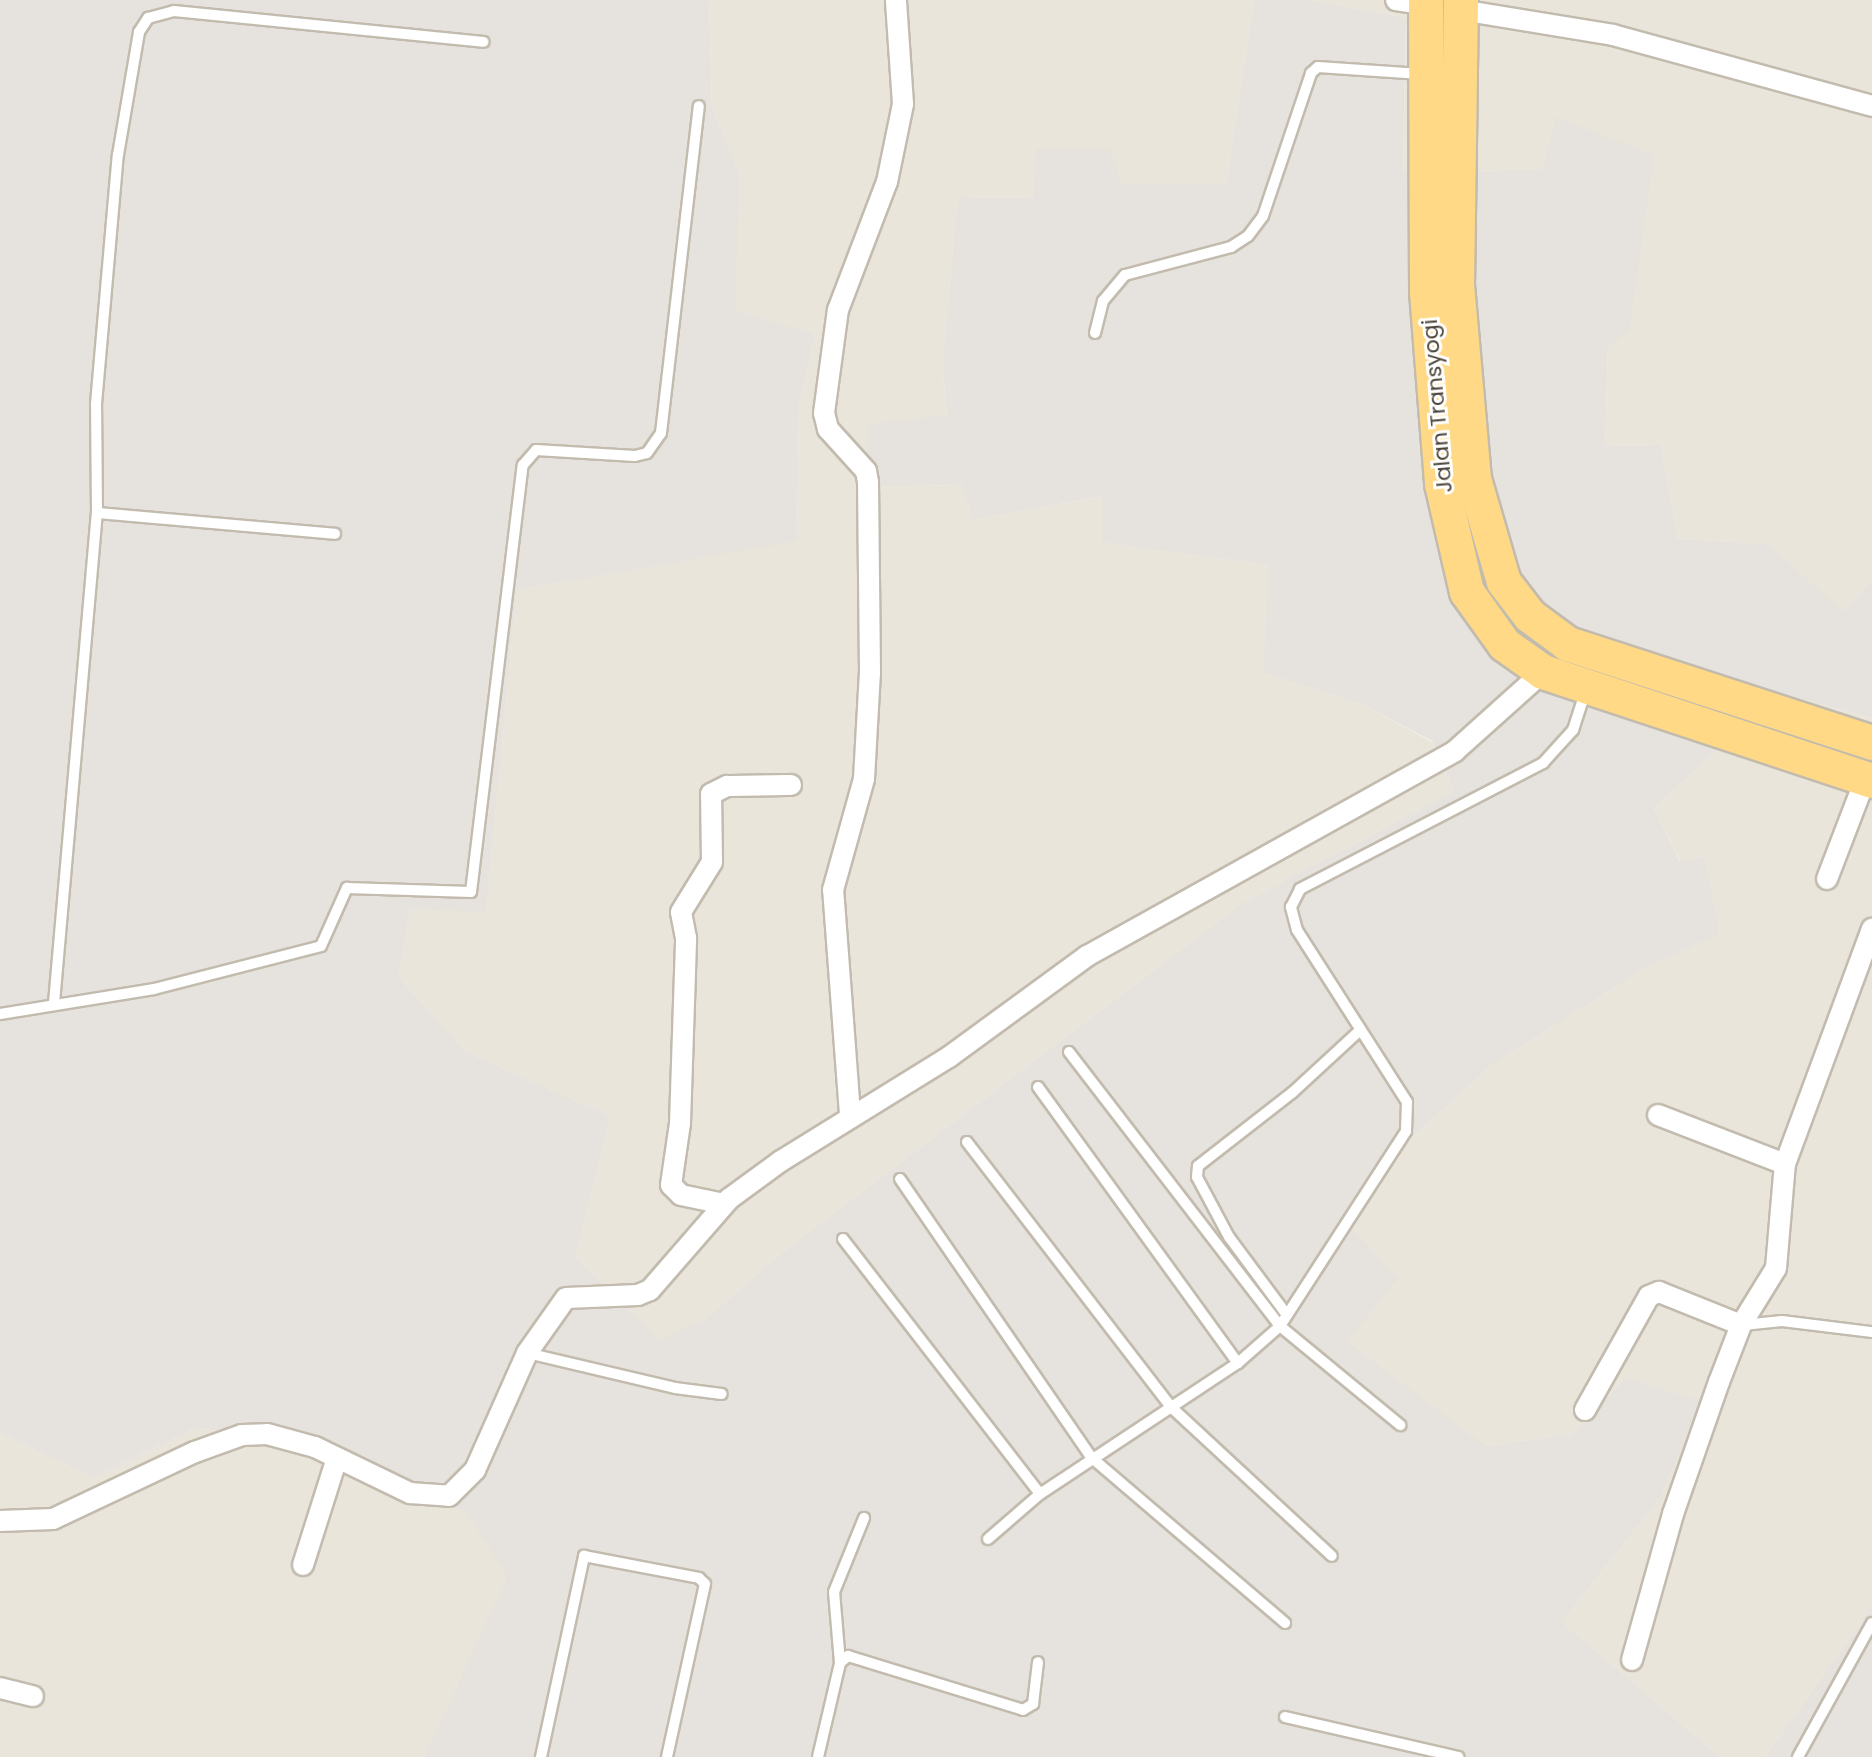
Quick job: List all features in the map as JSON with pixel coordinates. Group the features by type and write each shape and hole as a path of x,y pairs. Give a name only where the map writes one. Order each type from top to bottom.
{"highway":[{"name":"Jalan Transyogi","path":"1416,2 1423,74 1427,292 1442,484 1467,592 1505,645 1543,672 1585,690 1868,780"},
{"name":"Jalan Transyogi","path":"1461,5 1457,285 1474,479 1504,582 1530,616 1568,644 1872,743"}],"street":[{"path":"850,1114 833,890 864,779 870,673 868,482 866,471 828,429 824,413 838,310 887,182 903,104 896,0"},
{"path":"1461,5 1613,35 1872,106"},
{"path":"0,1521 53,1519 195,1452 242,1435 286,1436 410,1493 449,1496 475,1470 527,1353 570,1296 638,1295 660,1281 724,1204 850,1114 920,1076 1087,956 1455,751 1543,672"},
{"path":"1827,879 1868,780"},
{"path":"724,1204 681,1195 671,1185 680,1123 686,938 681,912 712,862 711,794 727,786 791,785"},
{"path":"1632,1660 1673,1514 1741,1325 1776,1268 1785,1164 1872,929"},
{"path":"1658,1115 1785,1164"},
{"path":"1585,1410 1654,1293 1741,1325"},
{"path":"303,1565 337,1458"},
{"path":"0,1688 33,1696"}],"lane":[{"path":"54,1003 97,513 96,404 118,155 139,32 148,18 174,11 483,42"},
{"path":"1095,333 1103,301 1125,275 1231,247 1248,236 1263,216 1311,73 1318,67 1423,74"},
{"path":"0,1014 154,989 321,946 347,888 471,892 523,465 536,450 635,456 647,453 661,433 699,106"},
{"path":"97,513 335,534"},
{"path":"988,1539 1040,1494 1238,1363 1280,1326 1409,1123 1407,1102 1297,930 1291,907 1300,889 1543,763 1560,750 1573,730 1585,690"},
{"path":"1287,1315 1229,1237 1197,1177 1198,1166 1293,1092 1359,1031"},
{"path":"1069,1052 1280,1326 1400,1425"},
{"path":"1038,1087 1238,1363"},
{"path":"967,1142 1171,1407 1332,1556"},
{"path":"900,1179 1092,1458 1285,1623"},
{"path":"843,1239 1040,1494"},
{"path":"1741,1325 1782,1321 1872,1332"},
{"path":"527,1353 722,1394"},
{"path":"818,1757 840,1663 834,1592 864,1518"},
{"path":"541,1757 584,1556 699,1578 705,1584 667,1757"},
{"path":"1798,1757 1872,1623"},
{"path":"840,1663 857,1655 1023,1710 1033,1704 1038,1662"},
{"path":"1285,1717 1458,1757"}],"shaded area":[{"path":"0,0 709,0 712,107 740,175 735,310 815,334 799,406 797,541 517,590 486,912 410,909 399,977 466,1052 611,1116 575,1257 659,1340 704,1320 785,1250 1242,903 1454,791 1432,741 1362,704 1263,673 1269,565 1102,543 1102,496 974,520 962,485 864,487 869,424 947,415 942,362 958,197 1034,198 1036,148 1110,149 1121,184 1226,184 1254,0 1311,0 1406,18 1403,173 1543,169 1556,117 1654,155 1629,331 1608,346 1605,446 1661,445 1678,539 1769,544 1843,612 1872,580 1872,718 1780,693 1654,808 1680,862 1704,856 1720,934 1644,969 1493,1064 1394,1154 1344,1220 1398,1278 1348,1341 1485,1446 1572,1434 1625,1378 1700,1401 1660,1498 1562,1622 1720,1757 424,1757 507,1577 466,1511 356,1482 275,1433 193,1429 93,1478 0,1433"},
{"path":"709,0 1254,0 1226,184 1121,184 1036,148 1035,198 958,197 942,362 947,416 865,487 963,485 974,520 1103,496 1102,543 1270,565 1263,673 1362,704 1432,742 1454,791 1242,903 785,1250 704,1320 659,1341 575,1257 611,1116 466,1052 399,977 410,908 486,911 517,590 797,540 799,406 815,334 734,310 740,175 712,107"},
{"path":"1311,0 1872,0 1872,580 1843,613 1769,544 1678,539 1661,445 1605,446 1608,346 1557,118 1544,169 1403,173 1406,18"},
{"path":"1780,693 1872,718 1872,1606 1765,1757 1720,1757 1562,1622 1660,1498 1625,1378 1572,1434 1484,1446 1348,1341 1344,1220 1394,1154 1493,1064 1644,969 1720,934 1703,856 1681,863 1654,808"},
{"path":"193,1429 275,1433 356,1482 466,1511 508,1576 424,1757 0,1757 0,1433 93,1478"},
{"path":"1872,1606 1872,1757 1765,1757"}]}
